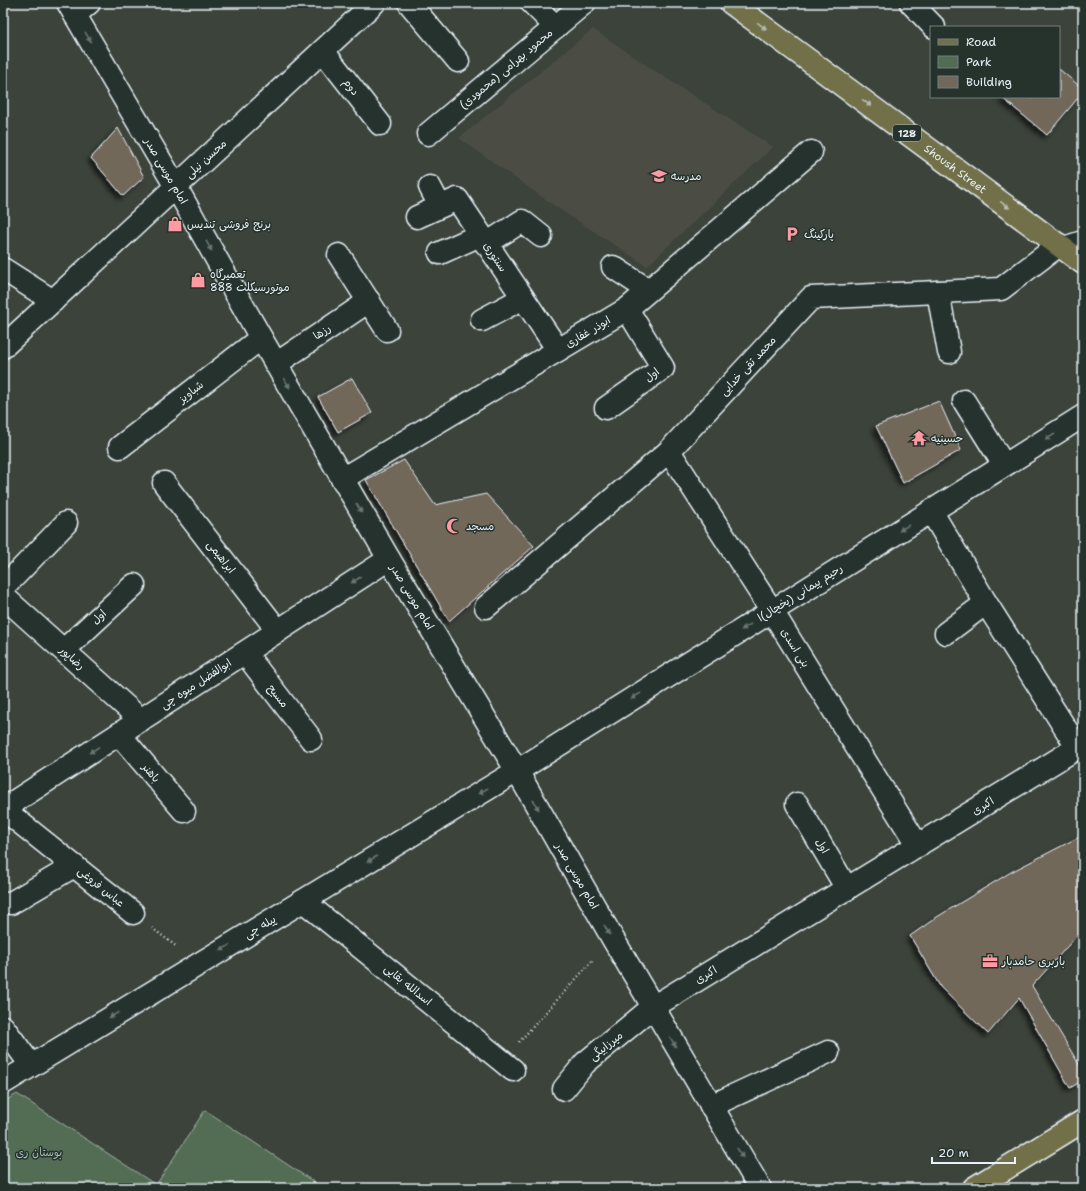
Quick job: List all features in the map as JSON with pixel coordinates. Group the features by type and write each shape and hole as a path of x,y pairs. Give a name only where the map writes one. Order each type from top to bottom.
{"main road":[{"name":"Shoush Street","path":"731,3 1083,263"},
{"path":"974,1188 1083,1121"}],"street":[{"name":"محسن نیلی","path":"3,347 374,3"},
{"path":"409,3 458,61"},
{"path":"532,3 556,26"},
{"name":"محمود بهرامی (محمودی)","path":"428,134 584,3"},
{"path":"911,3 933,26"},
{"name":"امام موسی صدر","path":"77,7 176,187 342,479 517,771 612,939 760,1188"},
{"name":"دوم","path":"322,51 380,124"},
{"name":"ابوذر غفاری","path":"342,479 627,309 811,152"},
{"path":"430,187 440,206"},
{"name":"سنتوری","path":"417,217 456,199 558,350"},
{"path":"440,253 483,239 522,221 540,236"},
{"name":"محمد تقی خدایی","path":"486,607 669,451 811,298 1001,289 1059,245"},
{"path":"340,255 387,330"},
{"path":"613,267 648,290"},
{"path":"3,269 53,301"},
{"path":"938,292 948,352"},
{"path":"482,320 523,298"},
{"name":"رزها","path":"276,364 369,301"},
{"name":"اول","path":"606,408 663,368 627,309"},
{"name":"شباویز","path":"120,447 261,338"},
{"path":"964,401 1004,465"},
{"name":"رحیم پیمانی (یخچال)ا","path":"517,771 1083,416"},
{"name":"بنی اسدی","path":"669,451 772,611 918,846"},
{"name":"ابراهیمی","path":"164,483 278,631"},
{"name":"اکبری","path":"653,1007 1072,751 1074,742 986,603 931,512"},
{"path":"3,588 66,524"},
{"name":"ابوالفضل میوه چی","path":"3,809 389,559"},
{"name":"اول","path":"64,650 134,584"},
{"name":"رضاپور","path":"3,596 141,720"},
{"path":"946,633 986,603"},
{"name":"مسیح","path":"244,652 311,738"},
{"name":"باهنر","path":"119,734 184,811"},
{"name":"پیله چی","path":"3,1082 517,771"},
{"name":"اول","path":"797,804 847,889"},
{"name":"عباس فروغی","path":"3,809 133,913"},
{"path":"11,903 74,866"},
{"name":"اسدالله بقایی","path":"303,901 507,1065"},
{"name":"میرزابیگی","path":"564,1089 585,1063 653,1007"},
{"path":"3,1027 32,1065"},
{"path":"711,1106 828,1052"}],"lane":[{"path":"1059,245 1083,237"}],"path":[{"name":"عباس فروغی","path":"133,913 198,964"},
{"path":"507,1065 612,939"}],"shaded area":[{"path":"593,29 773,147 647,266 555,206 459,138"}],"green space":[{"name":"بوستان ری","path":"17,1094 156,1185 205,1110 323,1188 3,1188 3,1102"}],"building":[{"path":"1060,70 1083,89 1083,92 1047,135 1002,98 1060,98"},
{"path":"118,128 144,177 123,196 91,158"},
{"path":"352,378 372,413 338,432 318,397"},
{"name":"حسینیه","path":"939,401 961,450 903,483 876,426"},
{"name":"مسجد","path":"404,460 435,505 486,494 534,546 449,621 366,480"},
{"name":"باربری حامدبار","path":"1083,835 1083,929 1032,986 1083,1071 1083,1080 1070,1088 1019,998 988,1034 941,988 910,936 937,917 1011,872"}],"place":[{"name":"مدرسه","path":"659,176"},
{"name":"برنج فروشی تندیس","path":"175,224"},
{"name":"پارکینگ","path":"792,234"},
{"name":"تعمیرگاه موتورسیکلت 888","path":"198,280"},
{"name":"حسینیه","path":"919,438"},
{"name":"مسجد","path":"454,526"},
{"name":"باربری حامدبار","path":"990,961"}]}
